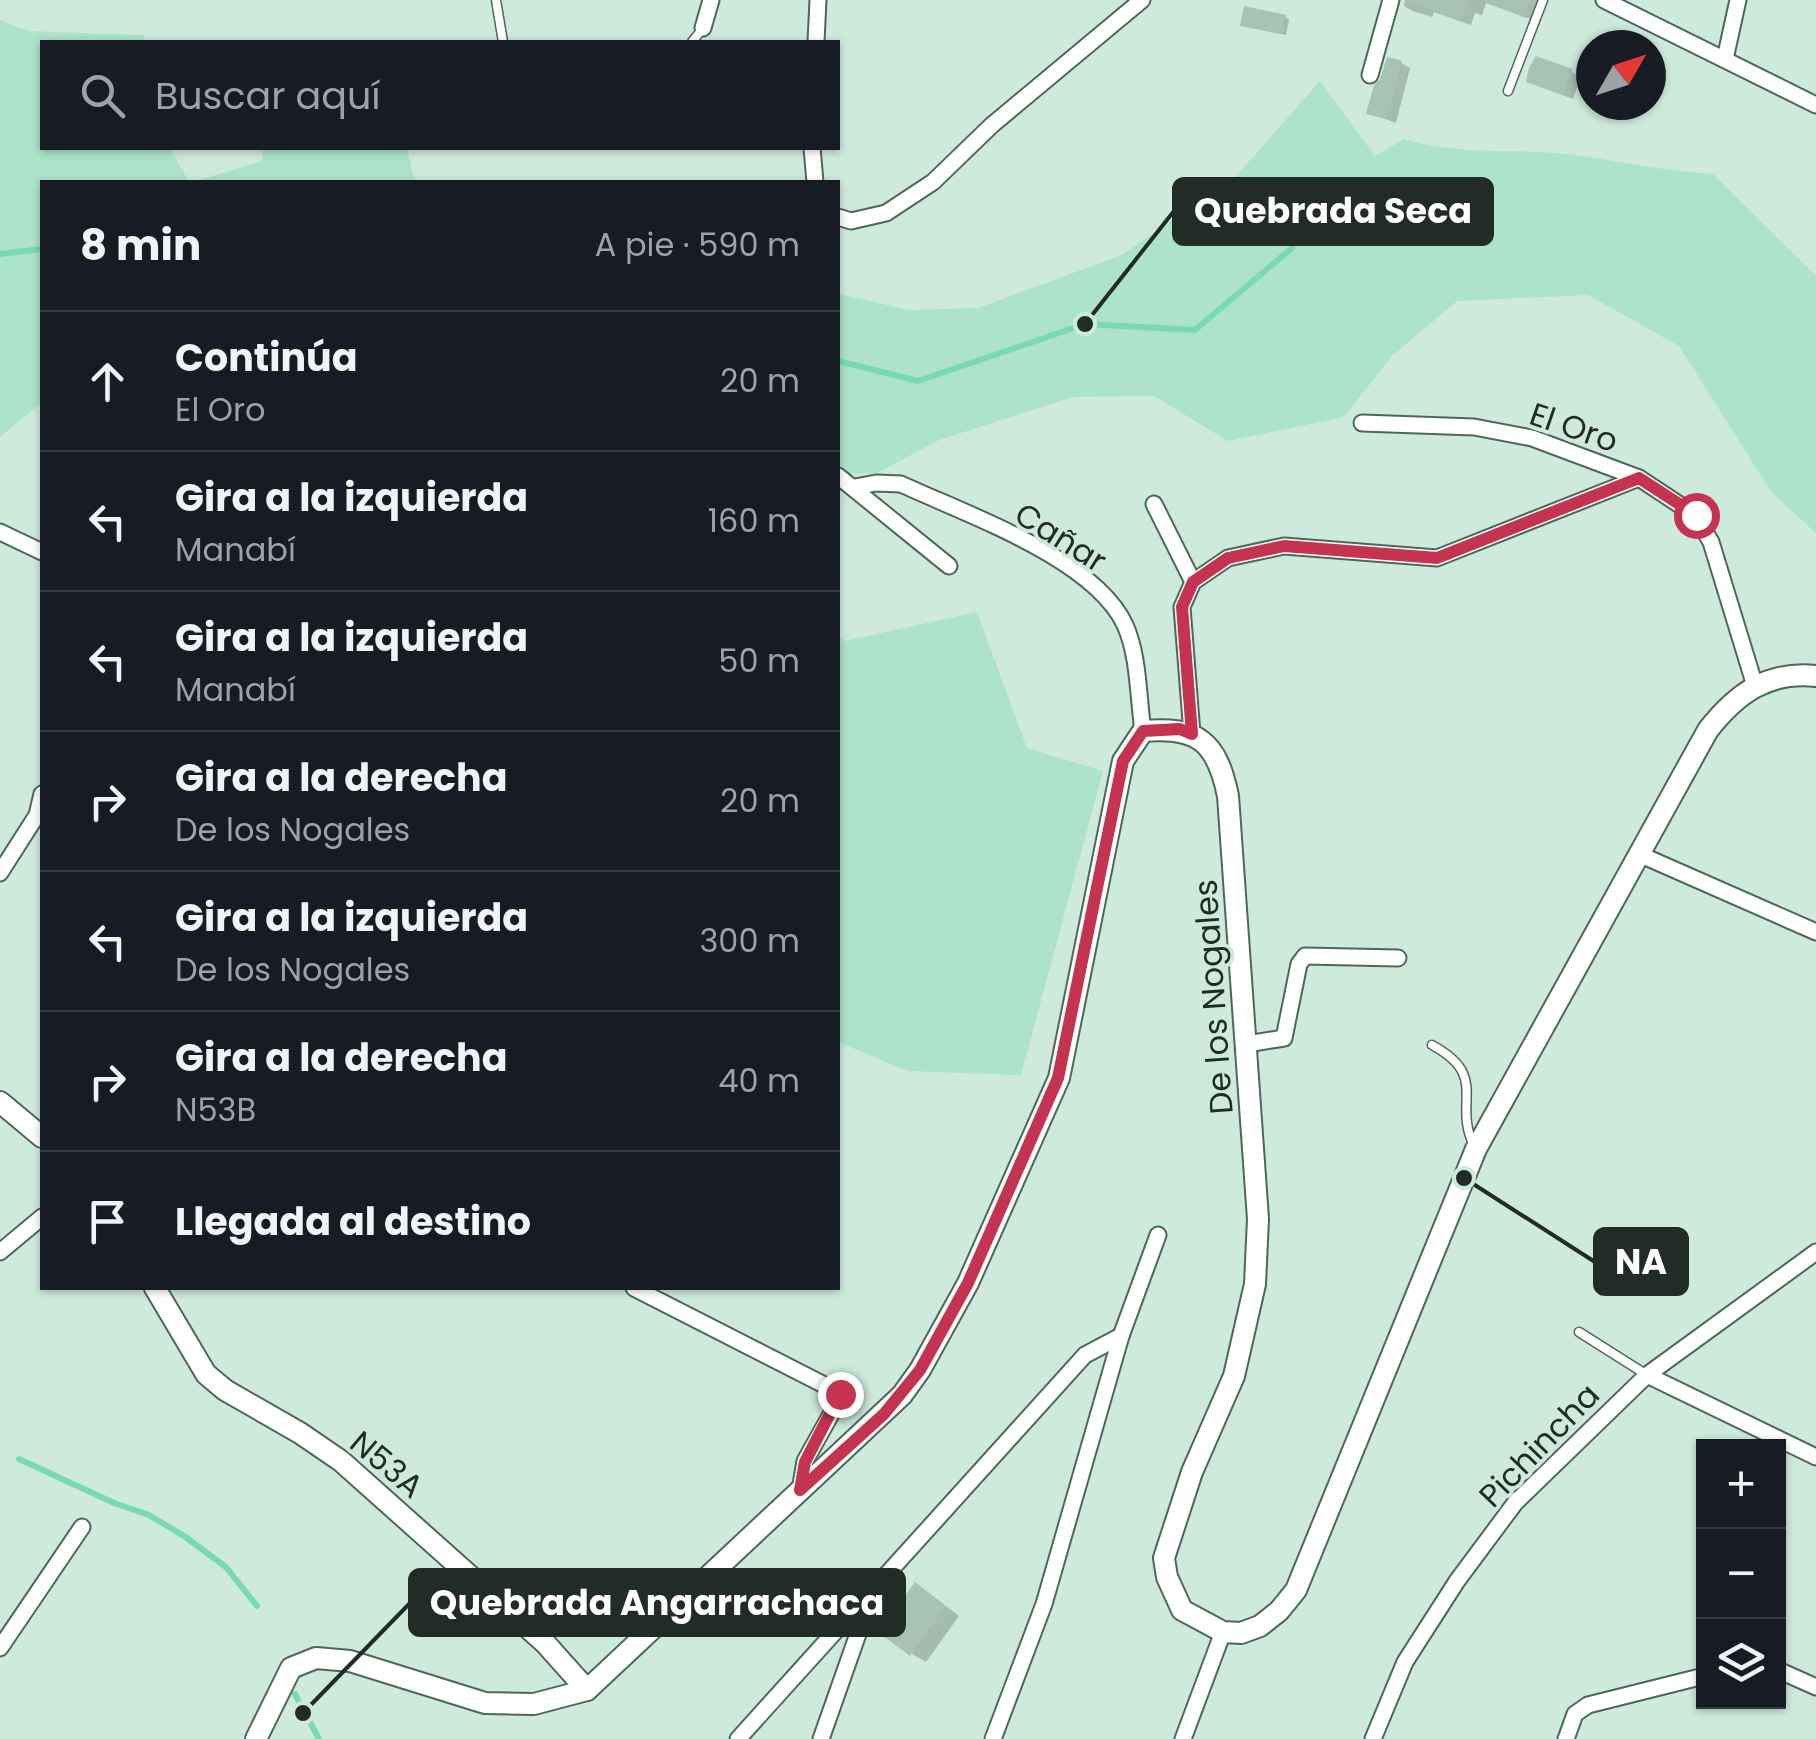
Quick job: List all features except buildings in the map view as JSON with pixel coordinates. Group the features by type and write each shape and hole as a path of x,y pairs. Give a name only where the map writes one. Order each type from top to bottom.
{"street":[{"path":"703,28 711,0"},
{"path":"816,40 818,0"},
{"path":"1370,75 1392,0"},
{"path":"1604,0 1816,105"},
{"path":"1725,58 1738,0"},
{"path":"840,218 851,221 886,213 933,182 992,125 1135,4"},
{"path":"812,150 815,180"},
{"name":"El Oro","path":"1362,424 1474,427 1532,438 1639,478 1696,515 1711,542 1755,686"},
{"path":"840,477 949,566"},
{"path":"256,1739 291,1668 316,1658 350,1661 486,1704 534,1704 587,1690 902,1395 968,1283 1058,1078 1123,761 1143,731 1180,729 1192,734 1182,607 1193,582 1228,558 1284,546 1437,558 1639,478"},
{"name":"Cañar","path":"854,487 876,482 901,484 1041,549 1090,581 1114,608 1131,643 1143,731"},
{"path":"1154,504 1193,582"},
{"path":"0,532 40,551"},
{"path":"1182,1739 1223,1632 1241,1633 1260,1626 1296,1590 1476,1150 1708,730 1725,708 1764,680 1816,676"},
{"name":"De los Nogales","path":"1192,734 1216,757 1228,796 1258,1220 1255,1284 1234,1376 1192,1472 1164,1558 1167,1577 1182,1610 1223,1632"},
{"path":"0,873 37,815 40,802"},
{"path":"1642,855 1816,932"},
{"path":"1247,1044 1284,1038 1299,964 1305,956 1398,958"},
{"path":"0,1102 40,1134"},
{"path":"0,1252 40,1219"},
{"path":"993,1739 1044,1604 1121,1336 1158,1235"},
{"name":"Pichincha","path":"1373,1739 1405,1662 1457,1581 1515,1503 1647,1376 1816,1252"},
{"name":"N53A","path":"155,1290 206,1374 224,1390 300,1433 341,1462 545,1643 587,1690"},
{"path":"638,1290 838,1392 840,1398 805,1462 800,1490"},
{"path":"738,1739 1084,1355 1121,1336"},
{"path":"1647,1376 1816,1457"},
{"path":"0,1648 82,1527"},
{"path":"821,1739 875,1588"},
{"path":"1786,1674 1816,1688"},
{"path":"1566,1739 1575,1714 1588,1705 1696,1678"}],"lane":[{"path":"496,0 503,40"},
{"path":"1508,91 1544,0"},
{"path":"694,40 703,28"},
{"path":"1432,1045 1451,1056 1464,1070 1469,1135 1476,1150"},
{"path":"1579,1332 1647,1376"}],"green space":[{"path":"0,20 28,31 144,35 145,40 40,40 40,150 171,150 188,180 40,180 40,404 0,437"},
{"path":"1320,81 1375,156 1404,139 1446,148 1566,154 1713,174 1816,276 1816,533 1772,493 1679,346 1588,295 1457,301 1392,356 1344,417 1228,441 1154,396 1073,397 939,440 877,473 840,472 840,294 909,310 978,308 1122,255 1237,175"},
{"path":"263,150 407,150 415,180 200,180 262,161"},
{"path":"977,612 1027,748 1103,771 1021,1075 908,1071 840,1043 840,637 845,641"}],"waterway":[{"path":"840,362 918,381 1085,324 1195,330 1292,248"},
{"path":"0,254 40,249"},
{"path":"19,1459 149,1515 184,1536 226,1567 257,1606"},
{"path":"295,1694 319,1739"}],"place":[{"name":"Quebrada Seca","path":"1085,324"},
{"name":"NA","path":"1464,1178"},
{"name":"Quebrada Angarrachaca","path":"303,1713"}],"route":[{"path":"840,1394 805,1462 800,1490 884,1414 920,1370 968,1283 1058,1078 1123,761 1143,731 1180,729 1192,734 1182,607 1193,582 1228,558 1284,546 1437,558 1639,478 1696,515"}]}
